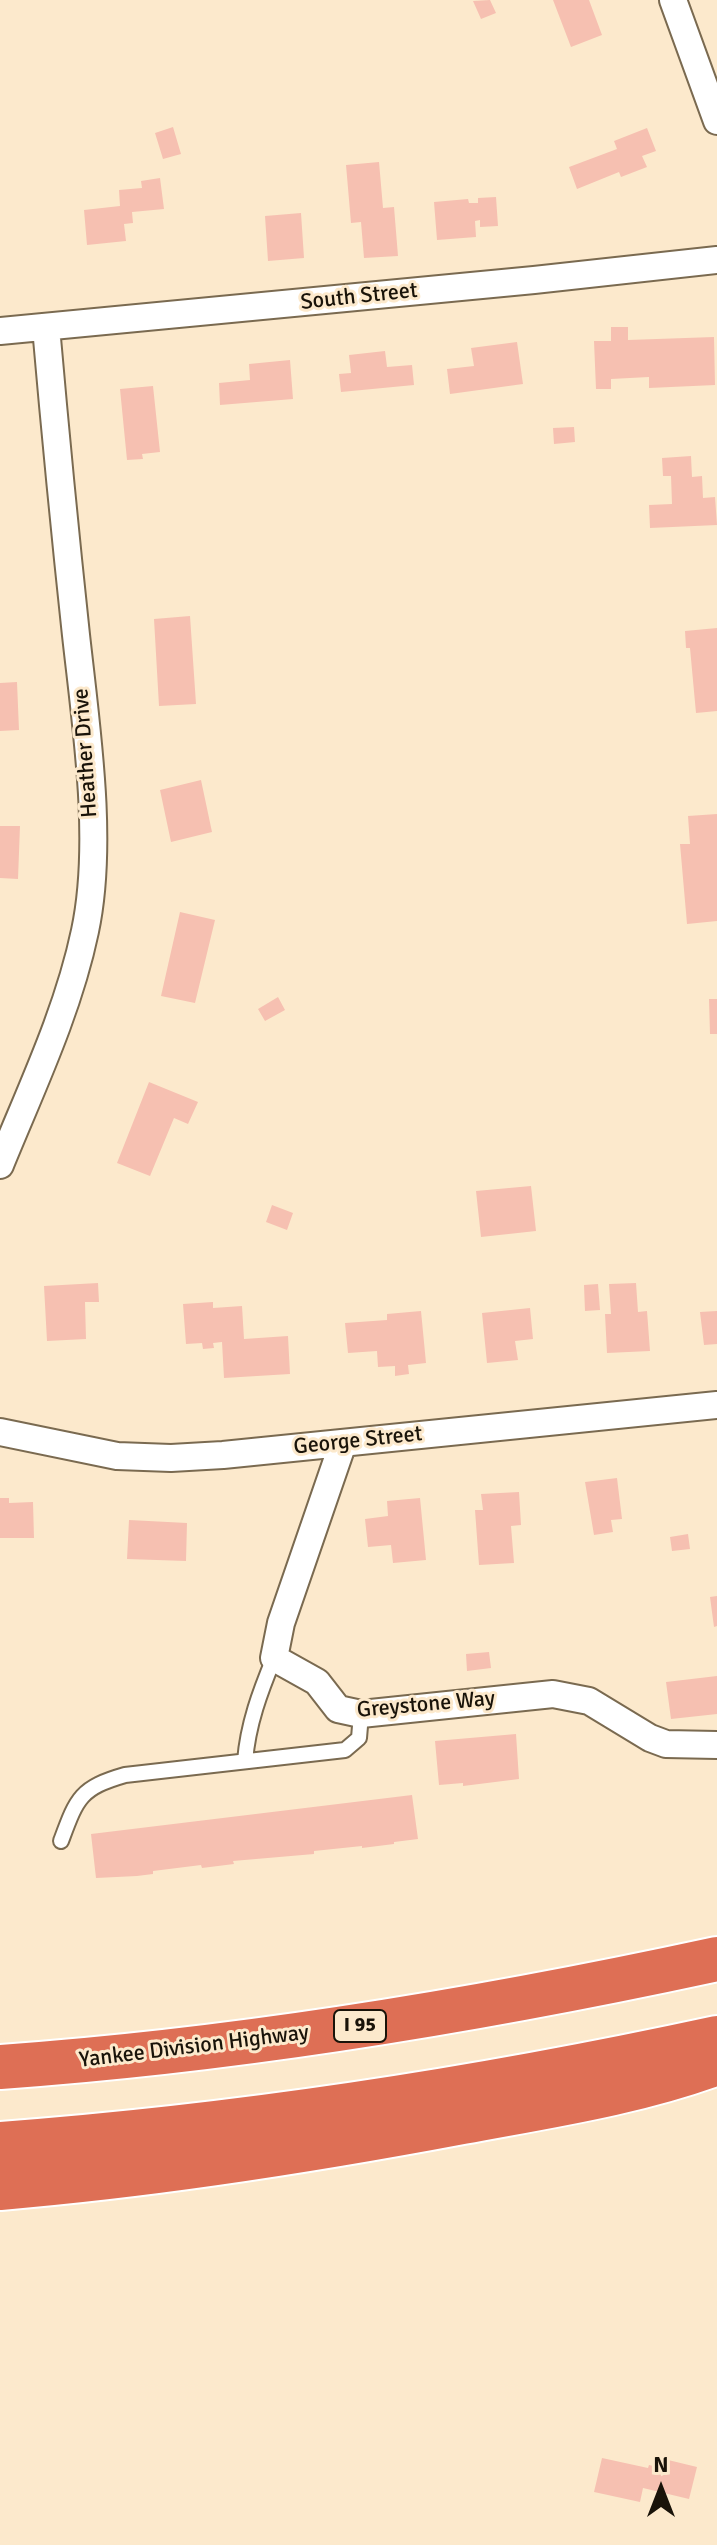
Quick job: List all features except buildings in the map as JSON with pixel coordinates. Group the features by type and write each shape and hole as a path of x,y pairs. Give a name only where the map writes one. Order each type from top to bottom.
{"highway":[{"name":"Yankee Division Highway","path":"0,2067 127,2056 339,2029 535,1996 717,1959"},
{"path":"0,2144 137,2132 349,2106 560,2070 717,2038"},
{"path":"0,2188 130,2175 294,2153 673,2079 717,2063"}],"street":[{"path":"673,0 717,121"},
{"name":"South Street","path":"0,331 717,260"},
{"name":"Heather Drive","path":"0,1165 67,998 86,929 92,871 92,803 86,724 46,327"},
{"name":"George Street","path":"0,1432 93,1453 147,1458 223,1455 717,1405"},
{"path":"274,1658 281,1623 343,1443"},
{"name":"Greystone Way","path":"274,1658 317,1682 338,1709 361,1714 553,1694 589,1701 650,1738 666,1744 717,1745"}],"lane":[{"path":"245,1761 247,1735 274,1658"},
{"path":"61,1841 78,1802 88,1789 104,1781 125,1775 345,1750 359,1738 361,1714"}]}
